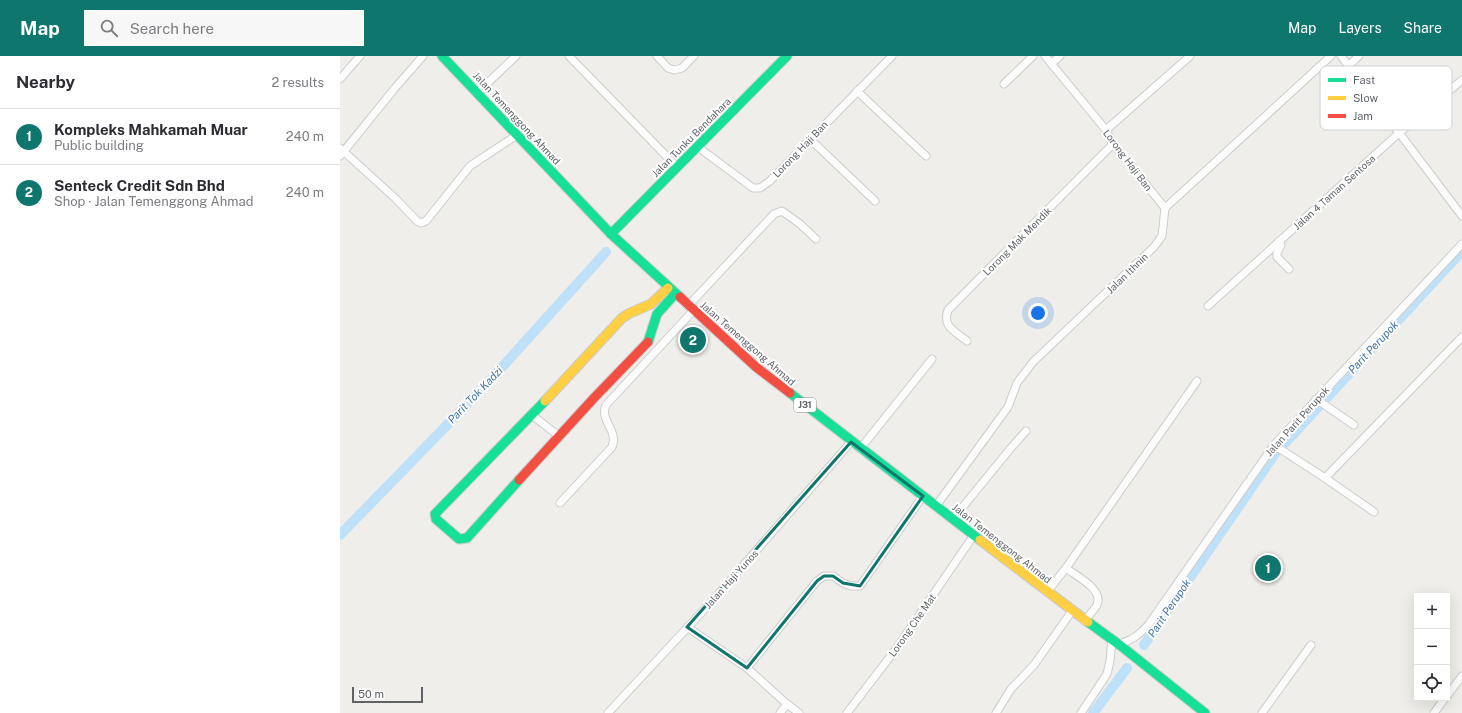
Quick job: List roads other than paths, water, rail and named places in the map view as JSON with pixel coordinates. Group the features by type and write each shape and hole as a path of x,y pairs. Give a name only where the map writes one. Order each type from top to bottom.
{"main road":[{"name":"Jalan Temenggong Ahmad","path":"442,56 611,234 756,367 851,442 1047,592 1085,621 1115,641 1205,713"},
{"name":"Jalan Tunku Bendahara","path":"611,234 787,56"},
{"path":"672,291 657,314 648,343 594,398 467,538 459,539 436,519 436,514 463,484 532,415 622,318 651,304 672,291"}],"street":[{"path":"340,80 360,56"},
{"path":"423,56 341,152 396,199 417,221 421,223 426,222 470,166 517,135"},
{"path":"477,93 516,56"},
{"path":"569,56 677,167"},
{"path":"657,56 668,68 674,70 682,68 694,56"},
{"name":"Lorong Haji Ban","path":"698,147 753,188 760,188 770,181 892,56"},
{"path":"1004,84 1033,56"},
{"name":"Lorong Haji Ban","path":"1045,56 1106,130 1113,144 1165,208"},
{"path":"1052,63 1060,56"},
{"path":"1106,130 1190,56"},
{"path":"1165,208 1330,56"},
{"path":"1341,56 1348,66 1359,56"},
{"name":"Jalan 4 Taman Sentosa","path":"1452,88 1462,80"},
{"path":"857,91 926,156"},
{"path":"1397,130 1462,216"},
{"name":"Jalan 4 Taman Sentosa","path":"1208,306 1403,130"},
{"path":"810,139 875,201"},
{"name":"Lorong Mak Mendik","path":"967,341 948,326 946,318 948,310 1113,144"},
{"name":"Jalan Ithnin","path":"936,506 1008,407 1017,383 1034,362 1154,247 1162,236 1165,208"},
{"path":"560,503 612,447 614,435 604,416 606,405 774,214 782,212 800,224 816,239"},
{"path":"1279,241 1281,245 1277,256 1289,269"},
{"name":"Jalan Parit Perupok","path":"1115,641 1128,642 1142,632 1149,624 1274,445 1462,244"},
{"path":"1325,478 1462,337"},
{"path":"860,448 932,359"},
{"path":"1047,592 1066,568 1197,381"},
{"path":"1316,399 1354,425"},
{"path":"532,415 560,437"},
{"path":"953,519 1010,449 1026,432"},
{"name":"Jalan Haji Yunos","path":"608,713 714,599 851,442"},
{"path":"1274,445 1374,512"},
{"path":"747,668 816,581 824,576 833,576 843,583 851,586 860,586 868,577 923,496"},
{"name":"Lorong Che Mat","path":"847,713 896,649 974,535"},
{"path":"1066,568 1096,590 1098,597 1097,604 1085,621"},
{"path":"996,713 1011,689 1034,665 1072,611"},
{"path":"687,627 747,668 799,713"},
{"path":"1081,713 1107,674 1115,641"},
{"path":"1262,713 1311,645"},
{"path":"1450,692 1462,676"},
{"path":"1434,713 1443,701"},
{"path":"780,713 787,704"}],"waterway":[{"name":"Parit Perupok","path":"1285,443 1462,251"},
{"name":"Parit Tok Kadzi","path":"340,535 485,386 606,252"},
{"name":"Parit Perupok","path":"1144,645 1276,452"},
{"name":"Parit Perupok","path":"1093,713 1127,668"}],"place":[{"name":"Senteck Credit Sdn Bhd","path":"693,340"},
{"name":"Kompleks Mahkamah Muar","path":"1268,568"}]}
